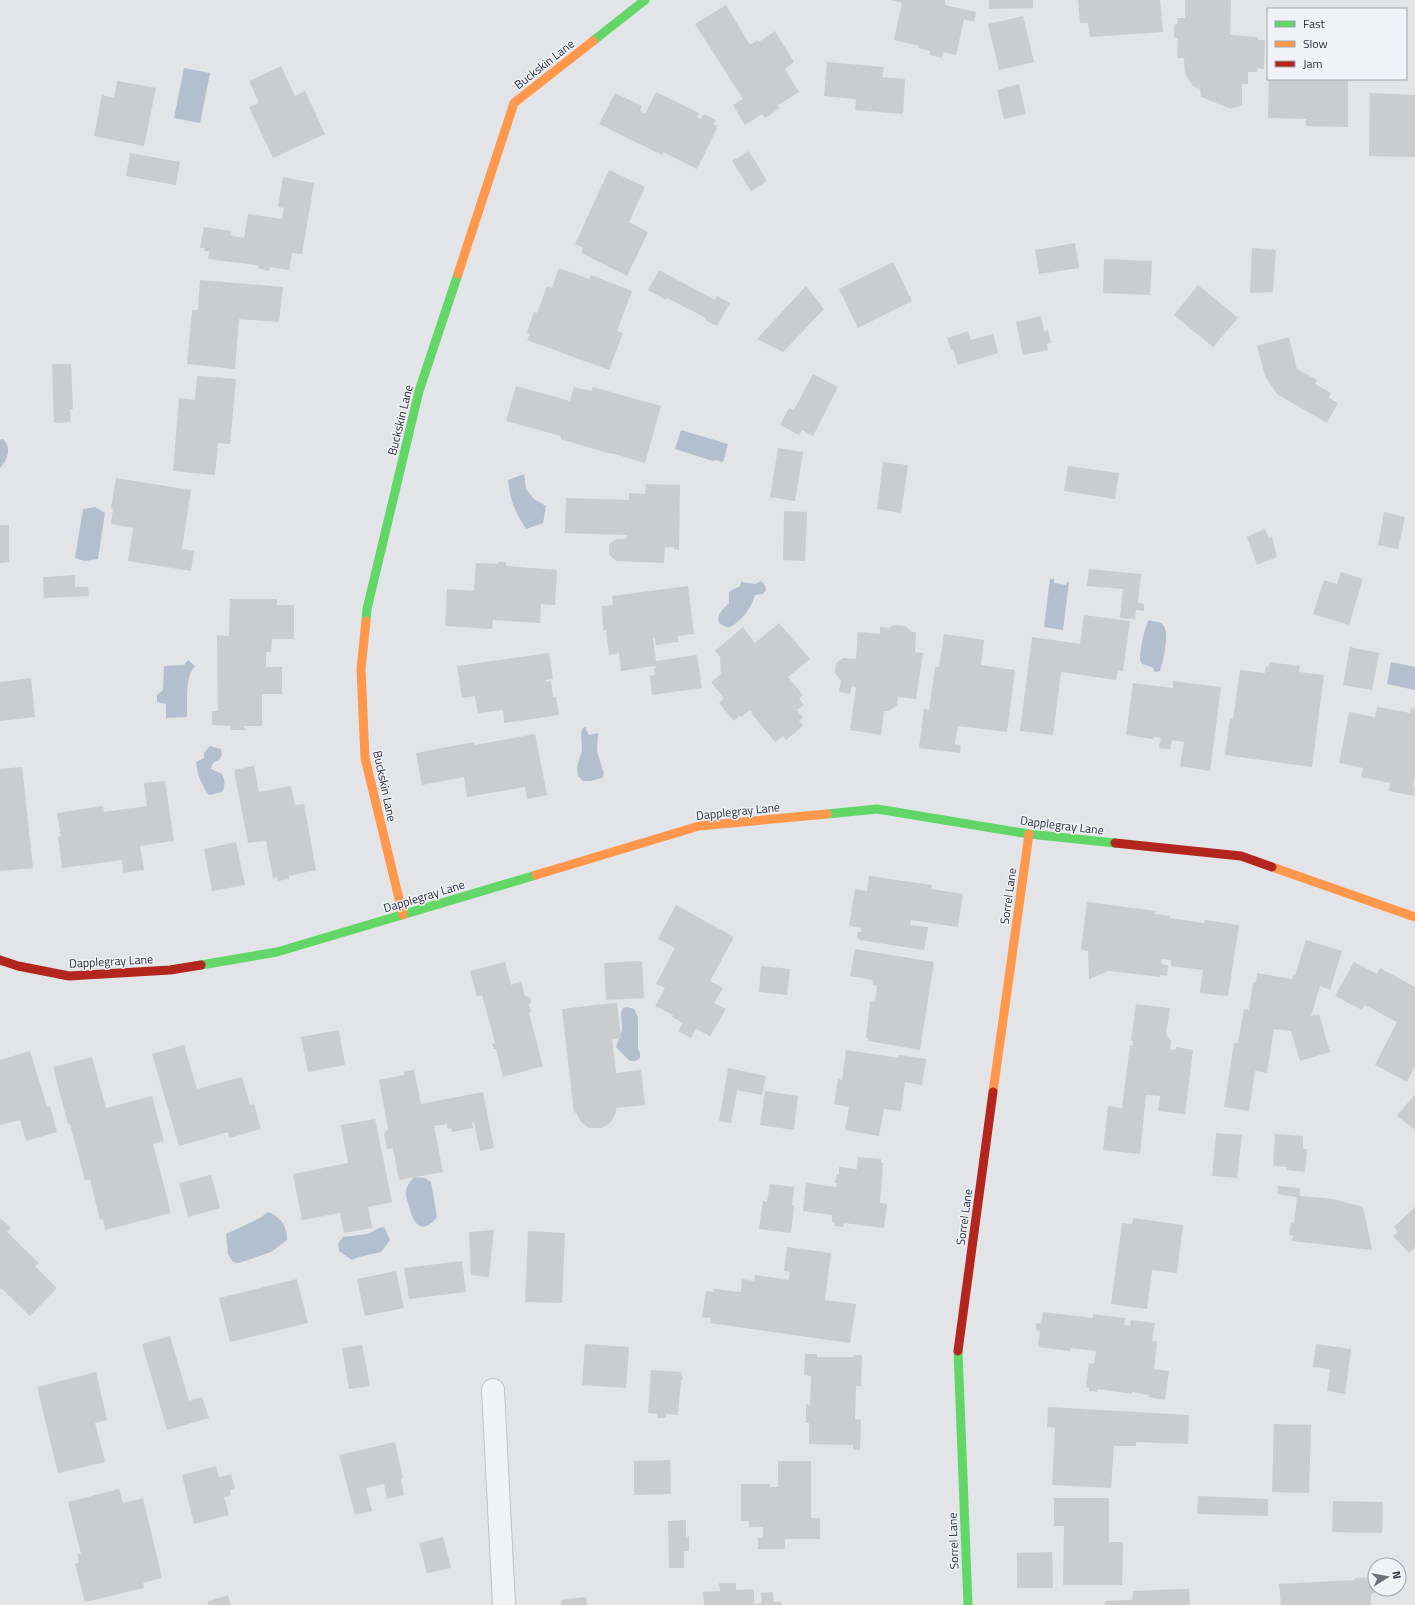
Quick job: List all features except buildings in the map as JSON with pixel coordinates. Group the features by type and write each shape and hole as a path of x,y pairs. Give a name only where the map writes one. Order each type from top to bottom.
{"street":[{"name":"Buckskin Lane","path":"402,915 365,758 361,669 367,609 419,391 514,103 645,0"},
{"name":"Dapplegray Lane","path":"0,960 18,966 69,976 170,970 277,952 699,826 877,808 1029,834 1241,856 1415,917"},
{"name":"Sorrel Lane","path":"968,1605 957,1357 1029,834"},
{"path":"493,1390 504,1605"}],"water":[{"path":"184,68 210,73 200,123 174,118"},
{"path":"681,430 728,444 723,462 716,460 713,461 675,449"},
{"path":"3,439 6,442 8,454 0,468 0,440"},
{"path":"524,474 526,489 534,499 546,506 543,523 526,529 514,506 508,480"},
{"path":"95,507 105,513 98,559 85,561 75,558 83,509"},
{"path":"1050,579 1054,579 1054,583 1066,585 1067,582 1069,582 1063,630 1044,627"},
{"path":"761,581 765,585 766,590 763,594 755,595 748,610 741,619 728,628 719,623 718,620 720,614 729,603 729,593 732,590 740,586 741,582 755,584"},
{"path":"1149,620 1162,624 1165,627 1166,633 1166,646 1160,671 1155,672 1152,667 1142,664 1140,660 1145,628"},
{"path":"188,660 195,666 189,677 188,683 187,717 166,718 166,704 157,702 157,695 163,690 164,666 184,665"},
{"path":"1391,662 1415,667 1415,690 1387,684"},
{"path":"586,727 589,735 598,733 597,751 604,774 602,778 590,781 583,781 578,776 577,767 582,750 581,733 583,728"},
{"path":"210,746 221,749 222,755 219,760 213,764 211,769 222,774 224,784 223,791 209,795 200,780 196,762 204,758 204,753"},
{"path":"627,1007 634,1009 638,1017 638,1049 640,1058 636,1061 630,1061 616,1047 622,1030 621,1013 623,1008"},
{"path":"414,1177 425,1178 431,1182 437,1217 432,1223 423,1227 413,1218 406,1193 409,1183"},
{"path":"268,1212 280,1219 285,1226 287,1240 271,1252 239,1263 233,1262 228,1254 226,1234 260,1218"},
{"path":"384,1227 390,1240 381,1252 352,1260 339,1251 338,1244 343,1237 368,1234"}],"traffic: fast":[{"path":"593,41 645,0"},
{"path":"366,621 367,609 419,391 458,274"},
{"path":"827,814 877,809 1029,834 1115,843"},
{"path":"201,965 277,952 536,875"},
{"path":"958,1351 968,1605"}],"traffic: slow":[{"path":"458,274 514,103 593,41"},
{"path":"366,621 361,669 365,758 403,915"},
{"path":"536,875 699,826 827,814"},
{"path":"993,1092 1029,834"},
{"path":"1272,867 1415,917"}],"traffic: jam":[{"path":"1115,843 1241,856 1272,867"},
{"path":"0,960 18,966 69,976 170,970 201,965"},
{"path":"958,1351 993,1092"}]}
